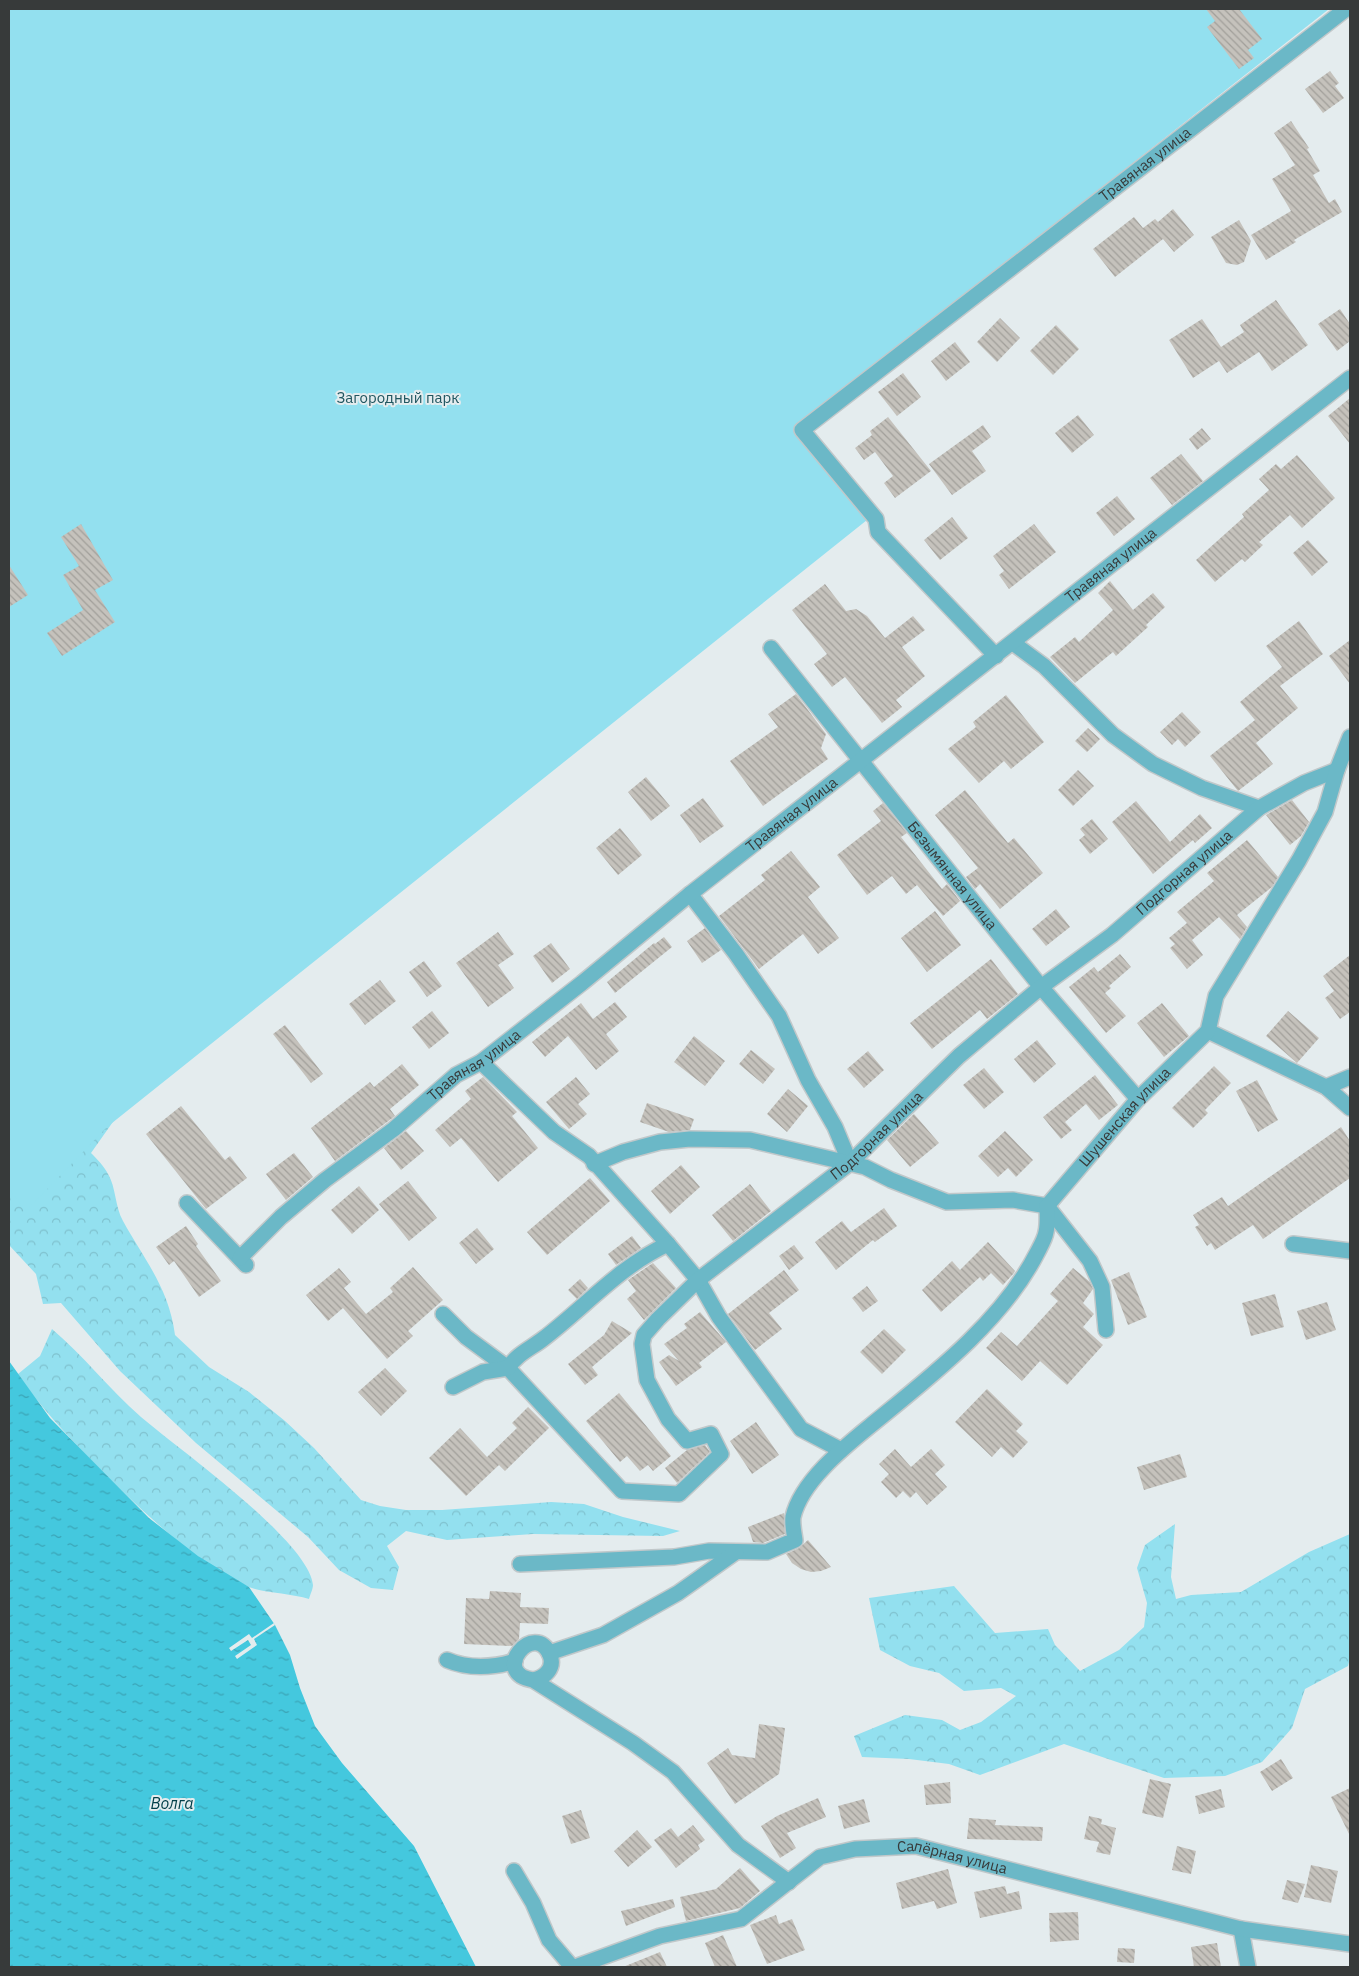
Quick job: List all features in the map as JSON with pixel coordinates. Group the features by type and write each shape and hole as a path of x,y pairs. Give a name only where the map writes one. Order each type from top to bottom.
{"street":[{"name":"Травяная улица","path":"996,656 878,532 876,519 802,430 1346,9"},
{"name":"Травяная улица","path":"187,1203 244,1262 281,1217 325,1180 394,1129 456,1075 481,1062 861,759 1012,644 1350,378"},
{"path":"1012,644 1044,666 1113,735 1153,764 1234,801 1259,808"},
{"name":"Безымянная улица","path":"771,648 1041,987 1138,1099"},
{"path":"1350,737 1337,770 1325,812 1299,860 1216,996 1208,1031 1326,1087 1350,1108"},
{"name":"Подгорная улица","path":"508,1368 622,1491 679,1494 722,1454 711,1434 687,1441 668,1419 647,1380 648,1374 642,1356 644,1335 698,1280 850,1163 960,1056 1041,987 1112,936 1259,808 1304,782 1337,770"},
{"path":"690,894 736,954 779,1016 808,1080 835,1127 850,1163"},
{"name":"Шушенская улица","path":"1047,1206 1138,1099 1208,1031"},
{"path":"481,1062 554,1132 589,1156 594,1164 668,1244 698,1280 719,1318 801,1429 841,1450"},
{"path":"1326,1087 1350,1078"},
{"path":"594,1164 622,1152 660,1142 681,1139 721,1138 758,1141 865,1167 891,1180 947,1202 1013,1200 1047,1206 1090,1262 1102,1287 1106,1330"},
{"path":"520,1564 674,1557 709,1551 767,1552 795,1540 793,1519 799,1501 823,1469 841,1450 975,1334 1001,1306 1027,1273 1046,1234 1047,1206"},
{"path":"454,1387 483,1372 508,1368 515,1357 542,1340 638,1259 668,1244"},
{"path":"1293,1244 1350,1251"},
{"path":"444,1314 466,1337 508,1368"},
{"path":"549,1653 603,1635 678,1592 736,1552"},
{"path":"533,1680 544,1676 551,1666 549,1653 540,1645 528,1644 519,1650 515,1661 515,1667 521,1676 533,1680 633,1743 673,1772 738,1845 789,1882"},
{"path":"447,1660 460,1666 502,1665 515,1661"},
{"name":"Сапёрная улица","path":"573,1967 660,1936 741,1920 820,1857 855,1849 916,1846 1241,1929 1350,1944"},
{"path":"514,1871 533,1903 549,1940 573,1967"},
{"path":"1241,1929 1248,1967"}],"green space":[{"name":"Загородный парк","path":"9,9 1329,9 793,430 867,520 107,1127 26,1211 9,1189"},
{"path":"9,1071 122,1109 91,1153 111,1179 120,1215 162,1289 172,1318 175,1335 209,1367 249,1392 285,1421 314,1448 361,1500 380,1506 406,1510 442,1510 551,1502 584,1504 623,1517 680,1531 663,1536 533,1534 447,1540 406,1531 387,1546 399,1567 393,1590 371,1588 339,1570 308,1537 196,1443 120,1371 61,1303 43,1304 36,1274 9,1245"},
{"path":"52,1329 141,1417 239,1496 290,1545 306,1566 313,1585 309,1599 268,1592 247,1586 204,1561 147,1514 73,1442 44,1409 18,1374 40,1356"},
{"path":"1175,1524 1171,1577 1176,1599 1191,1595 1241,1592 1309,1552 1350,1534 1350,1658 1348,1666 1305,1689 1292,1728 1262,1762 1225,1776 1164,1778 1064,1744 980,1775 949,1764 909,1759 862,1757 854,1736 905,1715 942,1720 960,1730 981,1722 1016,1696 1001,1688 964,1691 939,1673 910,1666 880,1650 869,1598 954,1586 995,1633 1048,1629 1055,1645 1080,1671 1119,1650 1144,1627 1147,1603 1137,1568 1145,1545"}],"water":[{"name":"Волга","path":"9,1361 50,1418 149,1518 198,1556 249,1587 275,1625 290,1655 300,1688 315,1726 342,1763 414,1846 476,1967 9,1967"}],"pier":[{"path":"274,1623 275,1625 254,1639 257,1645 237,1659 235,1656 251,1645 248,1640 231,1651 229,1648 249,1634 252,1638"}],"building":[{"path":"1206,9 1239,9 1262,39 1248,50 1254,58 1239,69 1207,27 1215,21"},
{"path":"1330,71 1339,83 1335,86 1344,98 1323,113 1305,89"},
{"path":"1291,121 1309,148 1307,149 1320,171 1313,175 1329,203 1335,199 1342,212 1294,240 1296,242 1266,260 1251,235 1291,211 1272,179 1295,165 1274,133"},
{"path":"1173,209 1194,235 1174,252 1163,239 1115,277 1093,249 1134,217 1143,228 1155,219 1158,222"},
{"path":"1239,220 1251,241 1244,262 1237,265 1226,263 1211,237"},
{"path":"1276,300 1308,345 1272,371 1259,352 1227,373 1219,361 1193,378 1169,340 1202,319 1221,347 1244,332 1240,325"},
{"path":"1340,309 1350,324 1350,341 1337,351 1318,324"},
{"path":"1000,318 1020,338 997,362 977,342"},
{"path":"1056,325 1079,349 1053,375 1030,351"},
{"path":"955,342 970,362 946,381 931,361"},
{"path":"903,373 921,397 897,416 878,392"},
{"path":"1350,398 1350,444 1328,416"},
{"path":"1078,415 1094,435 1072,453 1055,433"},
{"path":"888,417 931,471 895,498 884,483 893,476 875,452 864,460 855,448 872,435 870,431"},
{"path":"983,425 991,437 972,451 986,471 952,495 929,464"},
{"path":"1202,428 1211,439 1197,450 1189,439"},
{"path":"1181,454 1203,481 1172,505 1150,478"},
{"path":"1297,455 1335,498 1302,528 1290,515 1259,542 1263,545 1245,562 1242,559 1215,582 1196,560 1244,517 1242,514 1269,490 1259,479 1276,464 1281,469"},
{"path":"1117,496 1135,519 1114,536 1096,513"},
{"path":"952,517 968,538 940,560 924,540"},
{"path":"81,524 113,580 95,590 115,622 62,656 47,633 83,610 63,575 79,566 61,537"},
{"path":"1034,524 1056,552 1009,589 999,575 1004,571 993,556"},
{"path":"1308,540 1328,562 1312,576 1293,553"},
{"path":"9,565 28,595 9,607"},
{"path":"1110,581 1133,610 1153,593 1165,607 1146,625 1148,627 1116,656 1113,652 1075,683 1050,657 1075,637 1079,642 1113,610 1098,593"},
{"path":"825,584 846,611 856,609 867,616 885,638 913,616 925,630 902,647 925,676 896,700 902,707 882,723 845,677 832,687 814,664 827,654 792,610"},
{"path":"1299,621 1323,654 1280,686 1298,708 1256,743 1273,764 1238,791 1210,756 1255,720 1240,702 1282,667 1266,646"},
{"path":"1350,640 1350,684 1329,656"},
{"path":"796,694 826,734 821,748 828,759 763,806 730,761 778,727 768,714"},
{"path":"1006,695 1044,742 1011,769 1004,761 979,783 948,749 976,727 973,722"},
{"path":"1182,712 1201,732 1185,747 1178,739 1172,745 1160,732"},
{"path":"1088,728 1100,739 1087,752 1075,741"},
{"path":"1078,770 1094,786 1073,806 1058,790"},
{"path":"646,777 670,806 651,821 628,792"},
{"path":"965,790 1008,843 1014,838 1043,873 1000,909 980,884 975,889 966,877 978,868 935,815"},
{"path":"703,798 724,826 700,843 680,815"},
{"path":"1292,800 1309,822 1301,836 1290,845 1266,815"},
{"path":"1136,801 1170,842 1200,814 1212,828 1195,843 1193,840 1153,874 1112,822"},
{"path":"883,803 907,833 901,837 942,889 947,884 960,901 943,916 917,885 906,894 892,876 867,895 837,855 881,821 873,811"},
{"path":"1092,819 1108,839 1090,854 1079,840 1085,835 1080,829"},
{"path":"620,828 642,855 618,875 596,848"},
{"path":"1247,840 1278,877 1272,887 1237,915 1247,927 1240,939 1219,917 1192,940 1203,955 1187,969 1170,948 1175,944 1169,938 1187,923 1177,912 1214,881 1207,873"},
{"path":"791,851 820,887 808,897 839,938 818,954 803,934 759,969 719,916 765,880 761,875"},
{"path":"1056,909 1070,927 1046,946 1032,929"},
{"path":"935,911 961,945 927,972 901,938"},
{"path":"705,928 721,950 702,963 687,941"},
{"path":"498,932 514,954 498,965 514,988 488,1007 456,963"},
{"path":"664,937 672,947 615,993 607,982"},
{"path":"551,943 570,969 552,983 533,956"},
{"path":"1120,954 1131,967 1109,986 1111,988 1105,993 1126,1016 1106,1033 1069,987 1094,967 1098,972"},
{"path":"1350,955 1350,1012 1340,1019 1325,998 1334,991 1323,976"},
{"path":"991,959 1018,994 987,1019 980,1010 932,1049 910,1023"},
{"path":"424,961 442,986 427,997 409,972"},
{"path":"380,980 396,1001 365,1025 349,1004"},
{"path":"615,1002 627,1017 606,1034 619,1051 596,1070 568,1036 545,1057 532,1042 581,1003 593,1019"},
{"path":"1162,1003 1189,1036 1164,1057 1137,1023"},
{"path":"432,1011 449,1033 429,1049 412,1027"},
{"path":"1288,1011 1319,1038 1297,1063 1266,1036"},
{"path":"285,1025 323,1074 311,1083 273,1034"},
{"path":"694,1036 725,1061 705,1086 674,1062"},
{"path":"1037,1040 1056,1064 1034,1083 1014,1059"},
{"path":"751,1050 775,1069 763,1084 739,1064"},
{"path":"868,1051 884,1070 864,1088 847,1069"},
{"path":"402,1064 419,1085 390,1109 395,1116 335,1161 311,1128 370,1082 374,1087"},
{"path":"1214,1066 1231,1083 1205,1110 1208,1113 1193,1128 1172,1108"},
{"path":"984,1068 1004,1092 984,1109 963,1085"},
{"path":"1095,1075 1118,1105 1099,1120 1086,1104 1065,1122 1072,1130 1061,1139 1043,1117"},
{"path":"483,1077 517,1112 512,1116 538,1148 498,1182 461,1138 450,1147 435,1130 471,1099 465,1091"},
{"path":"576,1077 590,1094 578,1104 587,1114 569,1129 546,1102"},
{"path":"1257,1080 1278,1120 1258,1132 1236,1091"},
{"path":"788,1089 808,1106 787,1132 767,1114"},
{"path":"647,1103 694,1119 690,1130 669,1132 640,1122"},
{"path":"181,1106 225,1160 230,1156 247,1178 206,1209 146,1134"},
{"path":"914,1114 939,1143 910,1167 887,1140"},
{"path":"1341,1127 1350,1141 1350,1178 1263,1239 1253,1225 1215,1250 1211,1243 1207,1246 1195,1227 1199,1225 1193,1215 1222,1197 1228,1206"},
{"path":"406,1131 424,1151 401,1170 384,1148"},
{"path":"1005,1131 1033,1160 1016,1177 1008,1168 998,1177 978,1156"},
{"path":"294,1153 313,1177 286,1200 266,1174"},
{"path":"681,1165 700,1187 670,1214 651,1191"},
{"path":"590,1178 610,1201 547,1255 527,1232"},
{"path":"408,1181 437,1218 409,1241 379,1204"},
{"path":"750,1184 771,1211 733,1241 712,1215"},
{"path":"359,1186 379,1210 352,1234 331,1210"},
{"path":"884,1208 897,1226 875,1242 873,1240 836,1270 815,1242 842,1221 851,1232"},
{"path":"186,1226 198,1244 196,1246 221,1281 199,1297 174,1261 169,1265 156,1247"},
{"path":"477,1228 494,1249 476,1264 459,1243"},
{"path":"632,1236 641,1248 616,1265 608,1254"},
{"path":"988,1242 1015,1271 1014,1273 1003,1285 991,1273 983,1281 980,1277 941,1312 922,1290 952,1261 960,1270"},
{"path":"794,1245 804,1258 789,1270 779,1256"},
{"path":"653,1263 676,1288 644,1320 627,1299 636,1291 628,1280"},
{"path":"413,1267 443,1300 408,1331 413,1336 387,1359 343,1308 328,1321 306,1295 339,1268 351,1282 344,1288 366,1314 393,1292 390,1288"},
{"path":"1073,1268 1090,1282 1093,1289 1083,1303 1094,1314 1083,1327 1103,1345 1067,1385 1040,1361 1022,1381 986,1348 1001,1332 1017,1346 1058,1301 1050,1294"},
{"path":"784,1270 799,1290 769,1313 782,1329 755,1350 728,1314"},
{"path":"1129,1272 1147,1317 1128,1325 1111,1280"},
{"path":"580,1279 588,1288 577,1299 568,1290"},
{"path":"867,1286 878,1301 863,1312 852,1298"},
{"path":"1275,1294 1284,1327 1251,1336 1242,1303"},
{"path":"1327,1302 1336,1330 1306,1340 1297,1311"},
{"path":"700,1312 726,1342 699,1363 702,1367 676,1386 659,1362 669,1355 679,1361 664,1344 687,1328 684,1324"},
{"path":"612,1321 632,1333 592,1367 598,1375 585,1385 568,1364 604,1335"},
{"path":"884,1329 906,1350 882,1374 860,1352"},
{"path":"385,1368 407,1391 381,1416 358,1392"},
{"path":"987,1389 1023,1424 1016,1431 1028,1442 1013,1458 1001,1447 992,1457 955,1422"},
{"path":"619,1393 671,1456 653,1471 648,1465 640,1471 627,1456 620,1462 586,1421"},
{"path":"528,1407 549,1428 505,1471 499,1465 466,1496 429,1458 460,1428 487,1457 517,1428 512,1423"},
{"path":"756,1422 779,1455 752,1474 730,1441"},
{"path":"705,1445 710,1452 677,1483 665,1468 687,1450"},
{"path":"895,1449 911,1467 931,1449 945,1465 935,1474 947,1487 927,1505 916,1492 910,1498 903,1491 896,1498 881,1482 889,1474 879,1464"},
{"path":"1180,1454 1187,1477 1144,1490 1137,1467"},
{"path":"784,1513 785,1534 763,1543 753,1542 748,1527"},
{"path":"808,1540 831,1567 811,1572 801,1569 792,1563 786,1554 799,1548"},
{"path":"490,1591 521,1593 520,1607 549,1608 548,1624 520,1623 519,1639 512,1646 464,1644 466,1598 489,1599"},
{"path":"759,1724 785,1728 779,1774 735,1804 707,1763 728,1748 732,1755 755,1758"},
{"path":"1281,1759 1293,1778 1272,1791 1260,1772"},
{"path":"1150,1779 1171,1784 1163,1818 1142,1813"},
{"path":"950,1782 951,1803 926,1805 924,1785"},
{"path":"1350,1788 1350,1836 1331,1797"},
{"path":"1221,1789 1225,1807 1199,1814 1195,1796"},
{"path":"818,1798 826,1817 787,1833 796,1848 780,1858 761,1826 777,1816"},
{"path":"864,1799 870,1822 844,1829 838,1806"},
{"path":"581,1810 590,1838 571,1844 562,1816"},
{"path":"1089,1816 1102,1819 1101,1824 1116,1828 1110,1855 1096,1852 1099,1842 1084,1839"},
{"path":"969,1818 996,1820 995,1825 1043,1827 1042,1841 967,1839"},
{"path":"693,1825 705,1840 698,1845 700,1849 676,1868 654,1840 671,1828 678,1837"},
{"path":"637,1830 652,1847 628,1867 614,1851"},
{"path":"1177,1846 1196,1851 1191,1874 1172,1870"},
{"path":"1311,1865 1338,1871 1331,1903 1304,1897"},
{"path":"740,1868 760,1891 740,1908 686,1921 680,1897 716,1889"},
{"path":"948,1869 957,1903 937,1909 934,1901 902,1909 896,1883"},
{"path":"1287,1880 1305,1884 1298,1903 1282,1899"},
{"path":"1005,1886 1007,1894 1019,1891 1022,1909 980,1918 974,1892"},
{"path":"673,1899 675,1907 626,1926 621,1911"},
{"path":"1078,1912 1079,1940 1050,1942 1049,1913"},
{"path":"776,1915 779,1924 792,1919 805,1950 767,1964 750,1925"},
{"path":"723,1935 737,1967 715,1967 705,1943"},
{"path":"1217,1943 1221,1967 1194,1967 1191,1947"},
{"path":"1118,1948 1135,1949 1134,1963 1117,1962"},
{"path":"660,1952 667,1967 623,1967"}]}
